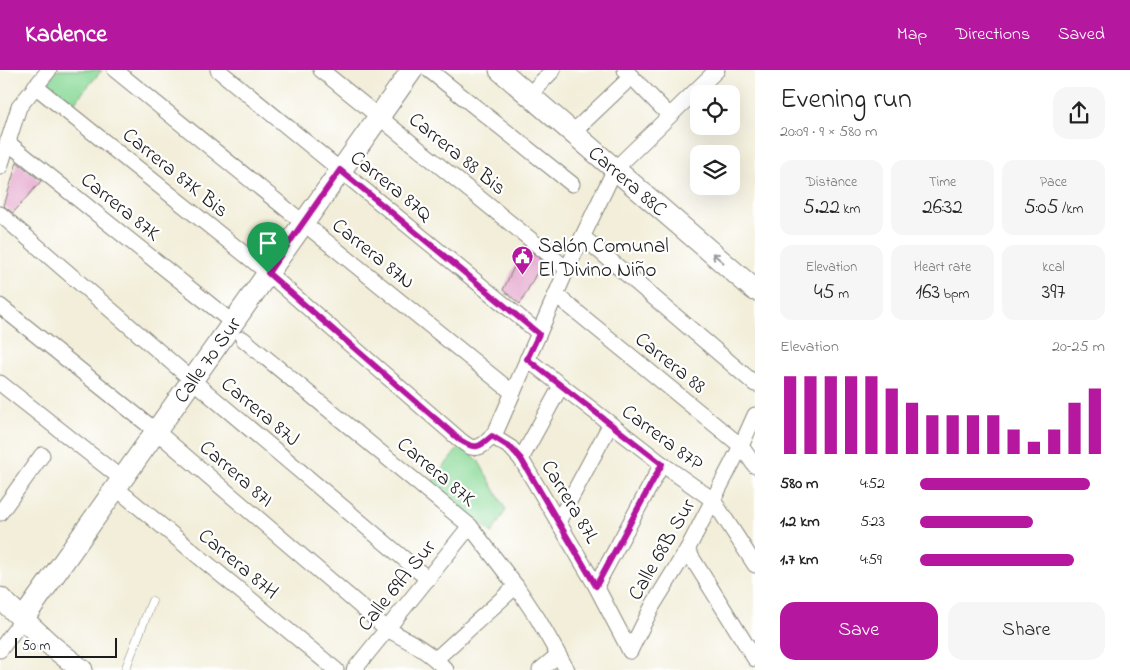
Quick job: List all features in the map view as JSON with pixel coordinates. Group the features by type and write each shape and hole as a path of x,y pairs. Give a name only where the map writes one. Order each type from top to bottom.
{"street":[{"path":"0,167 4,148 19,107 49,70"},
{"name":"Carrera 87N","path":"115,70 513,393"},
{"name":"Carrera 87Q","path":"218,70 539,334"},
{"name":"Carrera 88 Bis","path":"321,70 567,269"},
{"name":"Calle 70 Sur","path":"0,650 192,380 238,331 268,273 412,70"},
{"path":"429,70 572,184"},
{"name":"Carrera 88C","path":"500,70 755,290"},
{"path":"528,95 553,70"},
{"path":"492,436 513,393 567,269 615,169 711,72"},
{"path":"572,133 628,73 669,116"},
{"name":"Carrera 87K Bis","path":"35,86 268,273 460,440 471,447 480,446 492,436"},
{"name":"Carrera 87K","path":"4,148 238,331 470,526 516,586 538,619 567,670"},
{"name":"Carrera 87J","path":"0,214 192,380 428,579"},
{"path":"583,237 755,384"},
{"name":"Carrera 88","path":"556,295 741,446 755,466"},
{"name":"Carrera 87I","path":"0,306 156,431 387,629 422,648 441,664"},
{"name":"Carrera 87P","path":"527,359 662,464 713,500 755,565"},
{"name":"Carrera 87H","path":"0,384 336,670"},
{"path":"521,459 562,386"},
{"name":"Calle 68B Sur","path":"630,651 653,605 687,550 755,415"},
{"path":"558,522 610,424"},
{"name":"Carrera 87L","path":"492,436 511,448 521,459 596,586 630,651"},
{"path":"0,513 42,455"},
{"path":"596,586 662,464"},
{"name":"Calle 69A Sur","path":"354,670 470,526"},
{"path":"687,550 755,659"},
{"path":"441,664 516,586"},
{"path":"0,598 53,647 82,670"},
{"path":"540,670 558,655"}],"lane":[{"path":"126,670 152,601"}],"green space":[{"path":"58,70 102,70 72,105 45,84"},
{"path":"460,446 478,460 506,510 492,533 431,483"}],"building":[{"path":"17,162 41,181 13,213 4,206"},
{"name":"Salón Comunal El Divino Niño","path":"524,246 543,261 520,304 503,290"}],"place":[{"name":"Salón Comunal El Divino Niño","path":"522,276"}],"route":[{"path":"340,170 539,334 527,359 662,464 596,586 521,459 511,448 503,441 492,436 480,446 471,447 460,440 268,273 340,170"}]}
